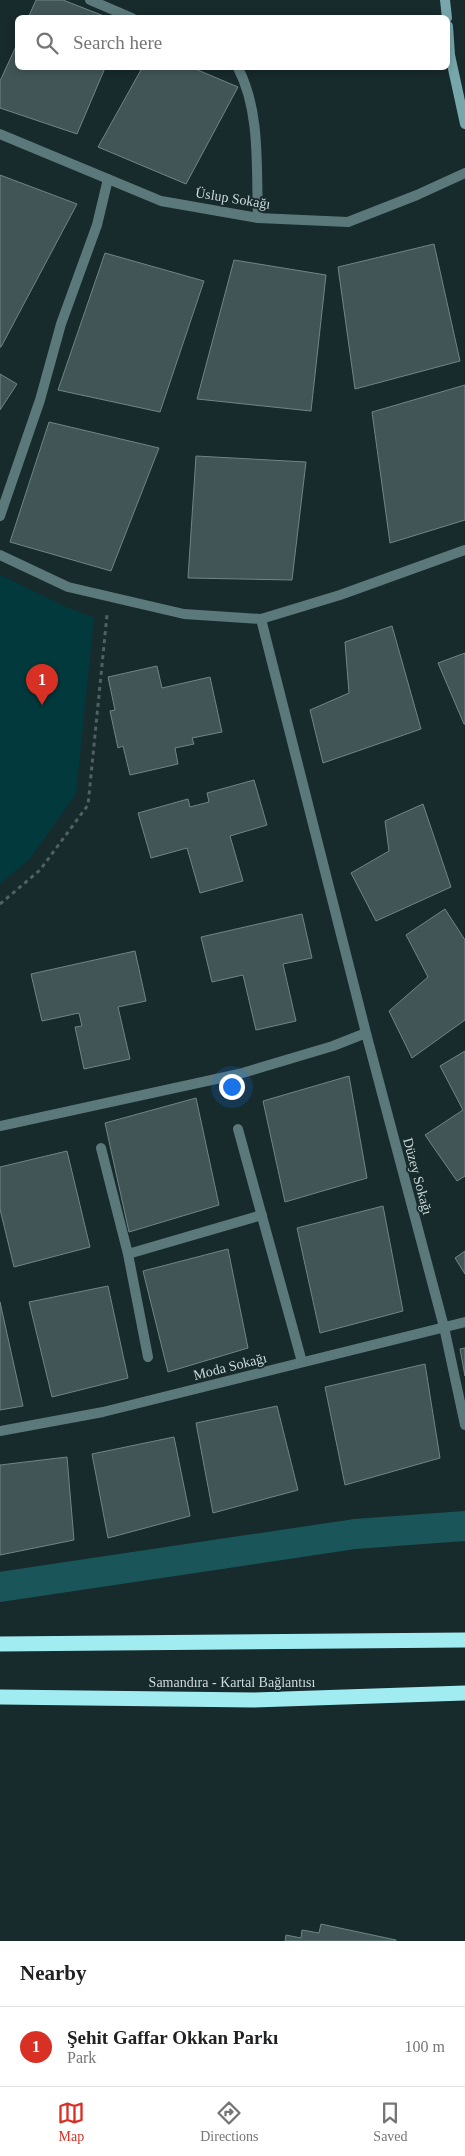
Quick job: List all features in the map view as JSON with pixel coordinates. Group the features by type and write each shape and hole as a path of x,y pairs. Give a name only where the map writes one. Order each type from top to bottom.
{"highway":[{"path":"0,1644 465,1640"},
{"name":"Samandıra - Kartal Bağlantısı","path":"0,1697 254,1700 465,1693"}],"street":[{"path":"90,0 125,15"},
{"path":"445,0 447,15"},
{"path":"450,55 465,124"},
{"path":"239,70 252,110 258,218"},
{"name":"Üslup Sokağı","path":"0,134 162,200 258,218 348,222 418,195 465,173"},
{"path":"0,516 40,400 61,324 96,225 108,179"},
{"path":"0,556 68,587 109,597 184,614 261,619 340,595 465,550"},
{"name":"Düzey Sokağı","path":"261,619 366,1033 444,1327 465,1424"},
{"path":"0,1126 239,1074 334,1046 366,1033"},
{"path":"238,1129 302,1362"},
{"path":"101,1148 128,1254 148,1356"},
{"path":"128,1254 262,1215"},
{"name":"Moda Sokağı","path":"0,1431 103,1412 465,1322"}],"path":[{"path":"0,904 40,870 88,805 109,597"}],"shaded area":[{"path":"0,575 71,609 94,617 76,794 29,860 0,884"}],"building":[{"path":"36,0 63,0 101,15 29,15"},
{"path":"15,48 15,70 104,70 77,134 0,108 0,81"},
{"path":"141,70 198,70 238,87 186,184 98,147"},
{"path":"0,175 77,204 1,347 0,347"},
{"path":"434,244 460,361 355,389 338,267"},
{"path":"105,253 204,281 160,412 58,390"},
{"path":"234,260 326,275 311,411 197,399"},
{"path":"0,374 17,384 0,410"},
{"path":"465,385 465,520 390,543 372,412"},
{"path":"49,422 159,448 111,571 10,542"},
{"path":"196,456 306,462 292,580 188,578"},
{"path":"392,626 421,729 323,763 310,710 349,693 345,642"},
{"path":"465,653 465,724 464,724 438,663"},
{"path":"157,666 162,688 210,677 222,732 192,738 194,744 175,748 178,764 130,775 123,746 118,748 110,711 115,710 108,677"},
{"path":"254,780 267,825 230,836 243,881 200,893 187,848 151,858 138,813 188,799 190,807 209,802 207,793"},
{"path":"423,804 451,887 376,921 351,873 389,851 385,821"},
{"path":"445,909 465,940 465,1020 412,1058 389,1011 428,977 406,935"},
{"path":"302,914 312,958 283,964 296,1021 256,1030 243,975 212,982 201,937"},
{"path":"135,951 146,1001 118,1007 130,1059 84,1069 75,1027 82,1026 79,1013 42,1021 31,974"},
{"path":"465,1051 465,1176 457,1181 425,1135 463,1110 440,1066"},
{"path":"349,1076 367,1178 285,1202 263,1101"},
{"path":"196,1098 219,1205 129,1232 105,1123"},
{"path":"67,1151 90,1247 14,1267 0,1209 0,1167"},
{"path":"383,1206 403,1311 320,1333 297,1228"},
{"path":"228,1249 248,1348 168,1372 143,1271"},
{"path":"465,1251 465,1274 455,1258"},
{"path":"108,1286 128,1378 52,1397 29,1302"},
{"path":"0,1302 23,1406 0,1410"},
{"path":"465,1348 465,1376 460,1349"},
{"path":"425,1364 440,1458 345,1485 325,1387"},
{"path":"277,1406 298,1490 213,1513 196,1423"},
{"path":"174,1437 190,1516 108,1538 92,1454"},
{"path":"67,1457 74,1540 0,1555 0,1465"},
{"path":"321,1924 396,1941 285,1941 286,1935 301,1938 302,1930 319,1933"}],"waterway":[{"path":"0,1587 355,1534 465,1526"}],"place":[{"name":"Şehit Gaffar Okkan Parkı","path":"42,705"}]}
